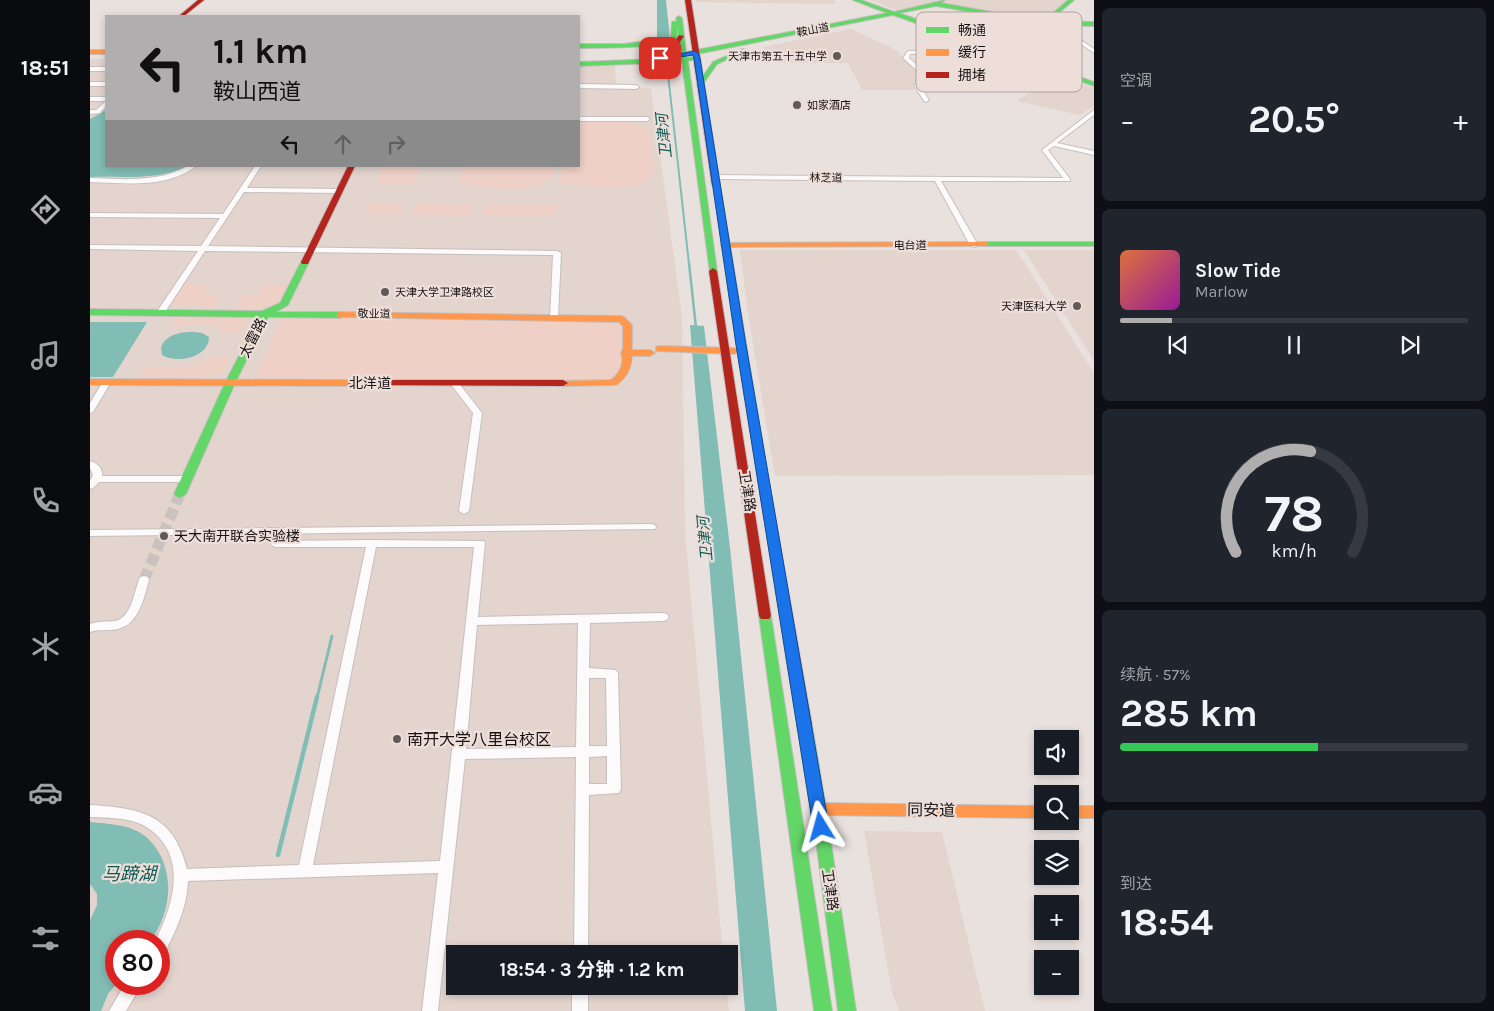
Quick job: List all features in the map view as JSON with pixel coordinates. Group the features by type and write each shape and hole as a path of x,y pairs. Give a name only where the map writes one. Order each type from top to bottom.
{"main road":[{"path":"182,15 201,0"},
{"name":"卫津路","path":"688,0 742,352 818,809 847,1011"},
{"path":"856,0 916,20"},
{"path":"865,0 898,14"},
{"path":"1058,12 1071,0"},
{"path":"941,2 989,12"},
{"name":"鞍山道","path":"683,57 756,46 898,14 941,2"},
{"name":"卫津路","path":"580,46 624,46 669,40 674,38 678,12 822,1011"},
{"name":"鞍山道","path":"696,55 898,14"},
{"path":"656,58 670,53 681,36"},
{"path":"701,83 715,63 756,46"},
{"path":"90,52 105,52"},
{"path":"90,56 105,56"},
{"path":"580,60 683,57"},
{"path":"580,64 683,57"},
{"path":"1082,78 1094,82"},
{"name":"太雷路","path":"180,494 230,383 266,313 284,305 352,167"},
{"name":"电台道","path":"725,246 1094,244"},
{"name":"敬业道","path":"90,312 554,317 621,320 627,325 626,350"},
{"path":"626,350 742,352"},
{"name":"北洋道","path":"90,382 612,383 623,377 626,370 626,350"},
{"name":"同安道","path":"818,809 1034,812"},
{"path":"1079,812 1094,812"}],"street":[{"path":"1082,43 1094,51"},
{"path":"916,53 908,53 906,58 916,67"},
{"path":"90,69 105,69"},
{"path":"90,84 105,84"},
{"path":"580,86 636,87"},
{"path":"921,92 926,100"},
{"path":"90,100 105,101"},
{"path":"90,112 98,112 105,102"},
{"path":"1052,144 1094,112"},
{"path":"580,119 646,119"},
{"path":"1052,144 1094,153"},
{"name":"林芝道","path":"716,177 1068,180 1045,150 1052,144"},
{"path":"90,180 163,179 182,173 191,167"},
{"path":"160,312 257,167"},
{"path":"937,179 974,245"},
{"path":"242,190 340,191"},
{"path":"90,215 225,216"},
{"path":"90,246 557,253 554,317"},
{"path":"90,410 107,382"},
{"path":"454,382 478,414 464,511"},
{"path":"90,464 97,468 98,479"},
{"path":"90,486 98,479 187,479"},
{"path":"90,533 651,527"},
{"path":"305,872 372,543"},
{"path":"275,544 480,543 430,1011"},
{"path":"90,628 98,624 120,624 130,616 144,580"},
{"path":"473,621 663,617"},
{"path":"581,945 584,618"},
{"path":"582,790 614,789 612,673 583,673"},
{"path":"458,754 613,751"},
{"path":"90,811 126,814 154,826 168,837 179,853 183,875 181,902 170,931"},
{"path":"183,875 446,868"},
{"path":"117,1011 127,995"},
{"path":"580,995 580,1011"}],"shaded area":[{"path":"695,0 834,0 836,4 697,2"},
{"path":"870,0 1067,0 1053,12 986,12 935,3 899,11"},
{"name":"天津市第五十五中学","path":"851,29 896,50 916,72 916,83 912,85 916,90 862,90 848,63 780,63 763,47"},
{"path":"90,59 105,59 105,167 580,167 580,66 615,66 616,87 651,88 682,317 685,532 722,945 446,945 446,995 727,995 729,1011 90,1011"},
{"path":"1082,84 1094,88 1094,105 1080,115 1017,101 1030,92 1082,92"},
{"path":"596,121 617,121 643,128 649,132 654,172 647,181 637,186 624,188 560,183 561,167 580,167 580,125"},
{"path":"381,167 420,167 415,184 376,184"},
{"path":"463,167 555,167 554,174 548,180 532,187 504,189 459,183"},
{"path":"369,204 403,204 400,213 365,213"},
{"path":"416,204 473,205 471,215 412,214"},
{"path":"485,205 557,206 556,216 483,216"},
{"path":"740,250 1016,250 1094,373 1094,475 775,476 748,314"},
{"name":"天津医科大学","path":"1024,250 1094,250 1094,361"},
{"path":"184,284 209,285 203,296 220,296 214,307 173,305 172,303"},
{"path":"286,285 278,306 271,308 236,308 241,296 256,296 261,286"},
{"path":"283,315 616,321 623,328 622,369 607,380 254,379"},
{"path":"176,316 241,317 248,321 240,334 220,334 220,328 208,324 171,325"},
{"path":"210,356 231,357 224,371 212,377 136,379 144,367 188,367 196,365"},
{"path":"864,831 942,832 985,1011 899,1011 892,993"}],"water":[{"path":"657,0 666,0 670,38 657,38"},
{"path":"105,111 105,167 185,167 176,171 152,176 90,177 90,119"},
{"path":"90,322 147,322 113,377 90,377"},
{"path":"690,325 704,326 730,548 777,1011 745,1011"},
{"path":"179,333 202,333 209,337 208,344 204,350 183,359 168,358 162,355 161,347 167,339"},
{"name":"马蹄湖","path":"90,822 126,827 139,832 155,847 167,873 167,901 164,916 157,930 105,930 105,995 108,995 101,1011 90,1011 90,920 97,905 97,894 90,884"}],"waterway":[{"name":"卫津河","path":"667,65 689,264"},
{"name":"卫津河","path":"689,263 696,328"},
{"path":"317,698 332,636"},
{"path":"278,855 317,697"}],"tunnel":[{"path":"144,580 180,494"}],"traffic: fast":[{"path":"856,0 916,21"},
{"path":"682,55 904,11 936,4 942,0"},
{"path":"1057,12 1071,0"},
{"path":"936,4 982,12"},
{"path":"679,18 713,271"},
{"path":"580,46 624,46 669,40 674,38 675,22"},
{"path":"1082,24 1094,24"},
{"path":"701,83 715,63 744,50"},
{"path":"580,64 673,61 697,58"},
{"path":"1082,80 1094,84"},
{"path":"716,185 762,472"},
{"path":"985,244 1094,244"},
{"path":"180,494 230,383 265,313 284,305 305,262"},
{"path":"90,312 340,315"},
{"path":"765,616 823,1011"},
{"path":"805,725 819,809 847,1011"}],"traffic: slow":[{"path":"90,52 105,52"},
{"path":"725,245 985,244"},
{"path":"340,315 621,319 627,325 628,357 624,372 619,378 613,383 563,383"},
{"path":"659,349 734,351"},
{"path":"626,353 650,353"},
{"path":"90,382 353,383"},
{"path":"819,809 1034,812"},
{"path":"1079,812 1094,812"}],"traffic: jam":[{"path":"182,15 201,0"},
{"path":"688,0 716,185"},
{"path":"656,58 670,53 681,36"},
{"path":"305,262 352,167"},
{"path":"713,271 765,616"},
{"path":"353,383 563,383"},
{"path":"762,472 805,725"}],"place":[{"name":"天津市第五十五中学","path":"837,56"},
{"name":"如家酒店","path":"797,105"},
{"name":"天津大学卫津路校区","path":"385,292"},
{"name":"天津医科大学","path":"1077,306"},
{"name":"天大南开联合实验楼","path":"164,536"},
{"name":"南开大学八里台校区","path":"397,739"}],"route":[{"path":"660,58 695,53 697,58 720,200 725,246 821,827"}]}
